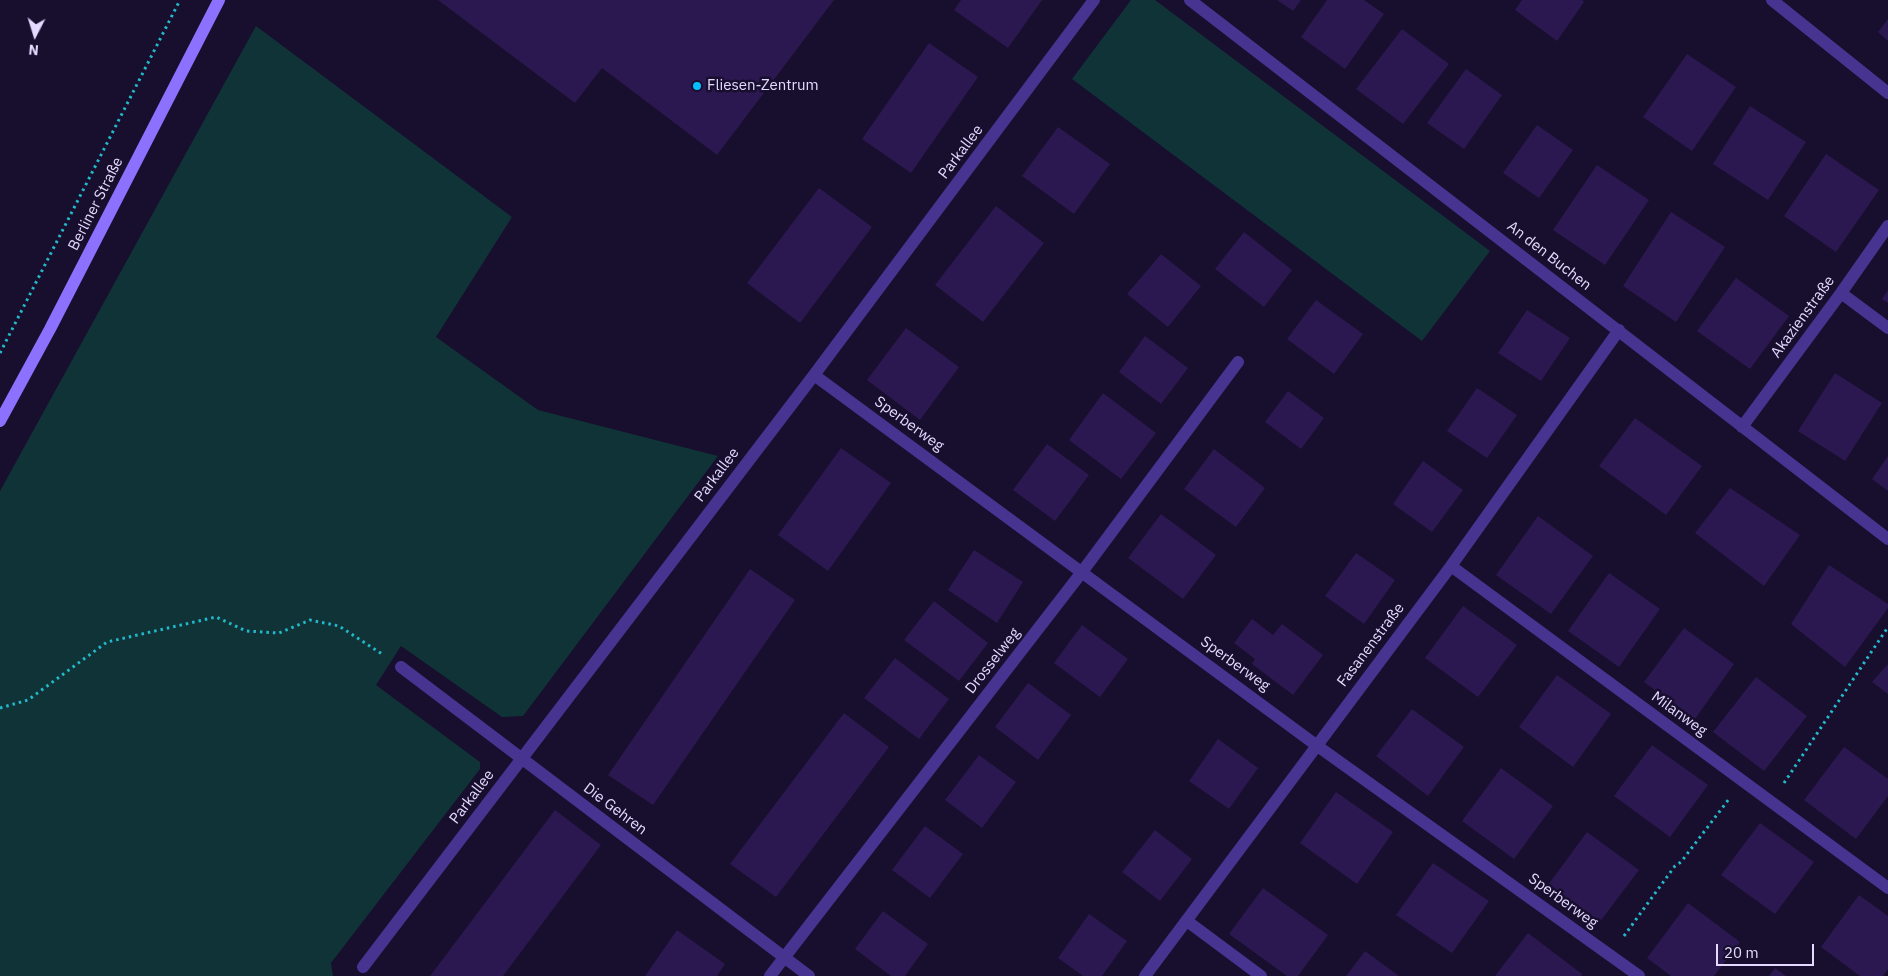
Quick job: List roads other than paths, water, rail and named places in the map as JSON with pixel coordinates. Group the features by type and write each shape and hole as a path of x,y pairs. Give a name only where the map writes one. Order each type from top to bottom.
{"street":[{"name":"Berliner Straße","path":"0,421 50,329 219,0"},
{"name":"Parkallee","path":"362,967 814,375 1094,0"},
{"name":"An den Buchen","path":"1190,0 1888,539"},
{"path":"1772,0 1888,93"},
{"name":"Akazienstraße","path":"1742,427 1888,226"},
{"path":"1841,293 1888,328"},
{"name":"Fasanenstraße","path":"1145,976 1451,566 1619,330"},
{"name":"Drosselweg","path":"770,976 1082,572 1238,362"},
{"name":"Sperberweg","path":"814,375 1316,745 1639,976"},
{"name":"Milanweg","path":"1451,566 1888,888"},
{"name":"Die Gehren","path":"401,667 809,976"},
{"path":"1187,921 1261,976"}],"place":[{"name":"Fliesen-Zentrum","path":"697,86"}]}
